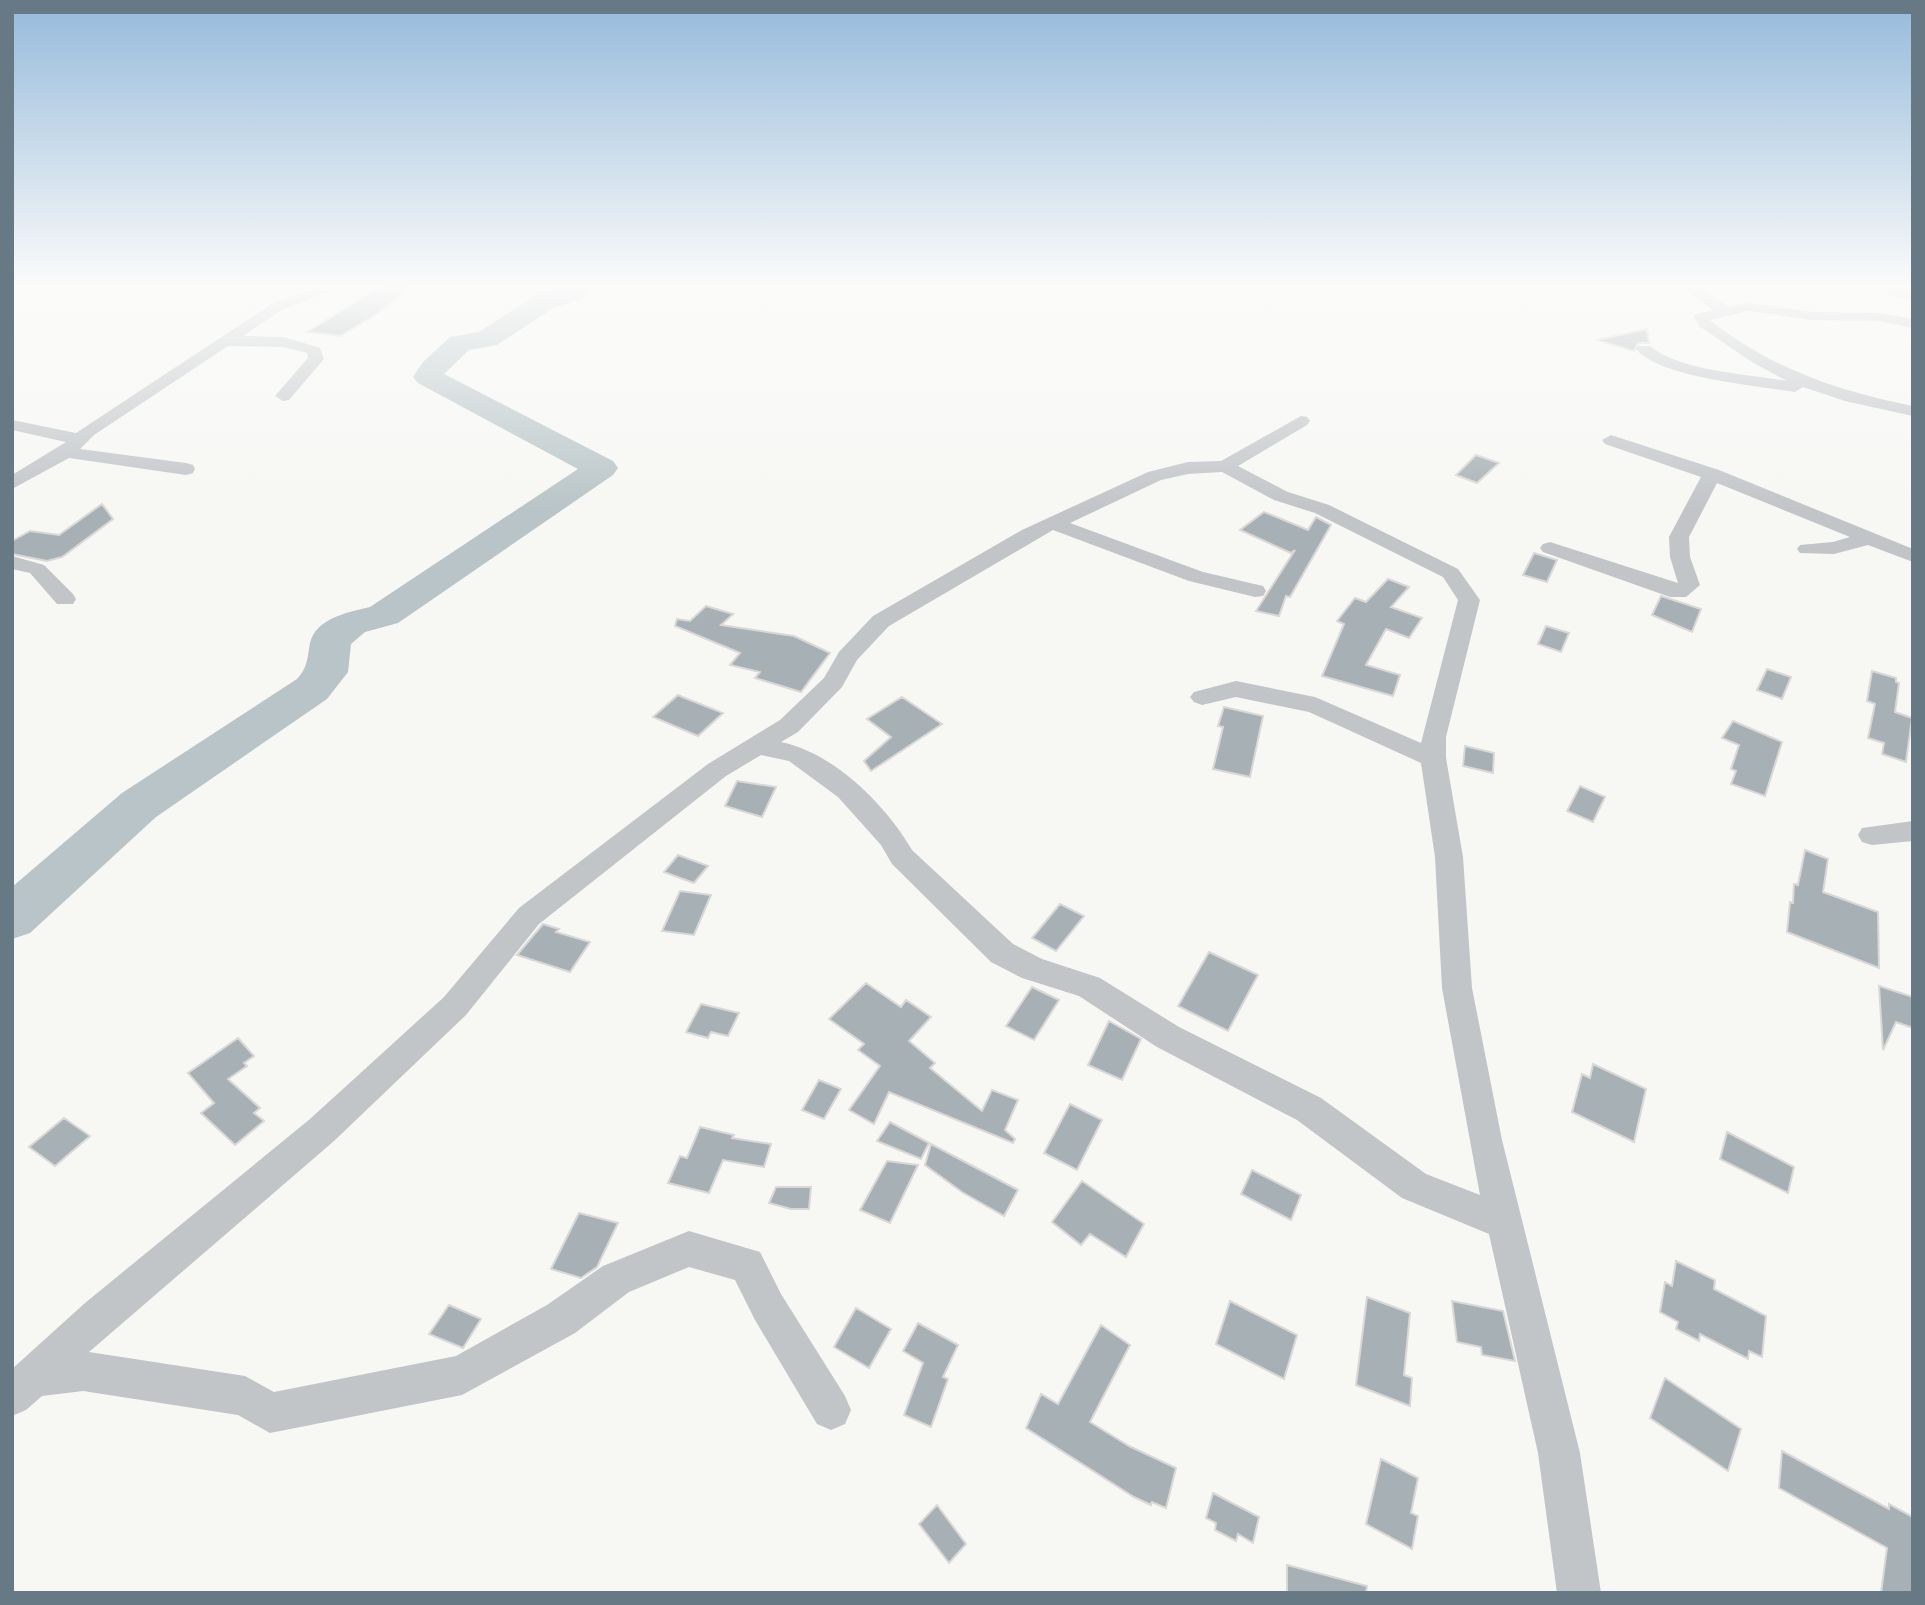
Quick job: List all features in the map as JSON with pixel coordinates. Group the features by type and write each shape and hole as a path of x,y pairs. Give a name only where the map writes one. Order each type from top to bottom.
{"street":[{"path":"12,484 73,446 88,431 196,361"},
{"path":"283,396 315,361"},
{"path":"1666,361 1689,369 1724,373 1913,411"},
{"path":"1763,361 1792,377 1886,406"},
{"path":"23,1387 99,1317 332,1121 455,1006 529,916 717,770 789,726 834,682 847,657 881,621 999,550 1101,499 1155,476 1188,468 1225,466 1301,421"},
{"path":"12,425 73,446 186,470"},
{"path":"1611,440 1712,474 1913,556"},
{"path":"1225,466 1281,496 1334,515 1451,573 1469,600 1434,737 1433,758 1449,857 1457,988 1503,1223 1559,1453 1579,1593"},
{"path":"1550,548 1678,592 1689,585 1680,557 1679,537 1712,474"},
{"path":"1055,524 1184,573 1255,591"},
{"path":"1807,549 1834,548 1870,538"},
{"path":"12,562 37,569 65,599"},
{"path":"1202,697 1236,690 1315,705 1433,758"},
{"path":"760,746 797,754 847,790 891,838 902,857 1002,953 1033,969 1089,988 1168,1037 1309,1109 1414,1186 1503,1223"},
{"path":"1872,835 1913,831"},
{"path":"23,1387 83,1371 245,1396 270,1413 462,1375 561,1319 616,1279 689,1249 747,1265 768,1307 831,1410"}],"building":[{"path":"1476,455 1499,463 1477,483 1456,475"},
{"path":"102,504 113,519 62,557 47,561 12,554 12,541 30,531 59,535"},
{"path":"1264,512 1308,530 1316,517 1331,525 1290,597 1286,596 1279,616 1256,611 1295,550 1291,553 1240,530"},
{"path":"1534,553 1557,560 1547,582 1523,575"},
{"path":"1388,579 1409,587 1391,607 1422,618 1409,638 1386,629 1366,665 1400,675 1393,696 1322,676 1344,624 1337,621 1355,598 1366,602"},
{"path":"1661,596 1701,609 1692,632 1652,615"},
{"path":"706,606 733,614 721,625 794,636 830,653 801,692 755,678 760,672 730,665 740,653 675,626 677,619 690,621"},
{"path":"1546,626 1569,633 1561,652 1538,644"},
{"path":"1767,669 1791,677 1782,699 1757,690"},
{"path":"1872,671 1896,678 1899,683 1895,712 1912,718 1906,762 1882,754 1884,743 1868,738 1875,704 1867,701"},
{"path":"678,695 723,713 698,736 653,717"},
{"path":"902,697 942,724 871,771 864,761 891,737 867,719"},
{"path":"1224,707 1263,716 1250,777 1213,769 1223,727 1218,726"},
{"path":"1733,721 1782,742 1765,796 1731,784 1736,771 1731,769 1739,745 1722,738"},
{"path":"1465,746 1494,753 1493,773 1463,766"},
{"path":"737,781 776,787 762,817 725,806"},
{"path":"1580,786 1605,797 1593,822 1567,811"},
{"path":"1805,850 1828,859 1823,892 1878,912 1879,968 1787,932 1790,902 1793,903 1794,884 1798,885"},
{"path":"678,855 708,866 694,883 664,872"},
{"path":"680,891 711,895 694,935 662,931"},
{"path":"1060,904 1084,916 1056,951 1032,938"},
{"path":"543,924 559,929 556,932 590,942 570,972 517,955"},
{"path":"1209,952 1258,975 1228,1031 1178,1006"},
{"path":"866,983 901,1007 906,1000 931,1017 909,1041 935,1063 930,1068 982,1111 992,1090 1018,1100 1005,1130 1015,1139 1013,1143 889,1092 874,1124 849,1110 880,1066 858,1050 864,1044 829,1019"},
{"path":"1879,986 1913,997 1913,1028 1896,1022 1883,1050"},
{"path":"1032,987 1059,1000 1034,1040 1006,1026"},
{"path":"701,1004 739,1013 728,1036 711,1032 708,1038 686,1032"},
{"path":"1109,1021 1141,1039 1122,1080 1088,1065"},
{"path":"238,1038 254,1056 244,1063 247,1066 228,1079 260,1108 254,1113 264,1121 235,1145 201,1113 214,1103 188,1073"},
{"path":"1593,1064 1646,1089 1634,1142 1572,1112 1582,1074 1590,1078"},
{"path":"819,1080 841,1089 824,1119 802,1110"},
{"path":"1070,1104 1102,1120 1077,1170 1044,1153"},
{"path":"64,1118 90,1136 55,1166 29,1147"},
{"path":"890,1122 929,1143 921,1159 877,1141"},
{"path":"700,1127 734,1135 732,1138 771,1144 764,1167 723,1160 709,1193 668,1183 680,1156 687,1158"},
{"path":"1727,1132 1794,1167 1788,1193 1720,1159"},
{"path":"931,1144 1018,1190 1004,1216 962,1192 925,1165"},
{"path":"887,1161 918,1165 890,1223 860,1210"},
{"path":"1252,1170 1301,1195 1291,1220 1241,1194"},
{"path":"1082,1181 1144,1224 1126,1257 1090,1234 1081,1245 1052,1222"},
{"path":"776,1187 811,1187 809,1209 791,1209 769,1203"},
{"path":"579,1213 618,1223 597,1267 581,1278 551,1269"},
{"path":"1676,1261 1715,1280 1714,1289 1766,1316 1762,1357 1749,1351 1748,1359 1700,1334 1699,1341 1676,1329 1678,1322 1660,1312 1665,1282 1672,1286"},
{"path":"1367,1297 1410,1313 1404,1375 1412,1378 1410,1406 1356,1385"},
{"path":"1230,1301 1297,1335 1284,1379 1216,1344"},
{"path":"1452,1301 1503,1311 1515,1361 1482,1355 1481,1347 1457,1342"},
{"path":"449,1305 481,1319 463,1348 429,1334"},
{"path":"856,1308 891,1329 869,1368 834,1347"},
{"path":"918,1323 958,1345 943,1377 948,1379 931,1427 904,1415 923,1363 903,1351"},
{"path":"1101,1325 1130,1345 1090,1422 1129,1446 1176,1468 1166,1508 1134,1497 1026,1428 1041,1394 1058,1404"},
{"path":"1665,1378 1741,1429 1728,1471 1650,1418"},
{"path":"1782,1451 1889,1509 1889,1504 1913,1517 1913,1593 1881,1593 1887,1548 1779,1488"},
{"path":"1381,1459 1418,1478 1411,1513 1418,1516 1412,1549 1366,1524"},
{"path":"1213,1493 1259,1517 1253,1543 1238,1534 1236,1541 1215,1530 1216,1523 1206,1518"},
{"path":"937,1505 966,1544 949,1563 919,1524"},
{"path":"1287,1565 1367,1586 1366,1593 1287,1593"}],"waterway":[{"path":"12,918 139,805 312,689 327,672 331,640 351,624 384,615 601,468 428,377 441,361"}]}
